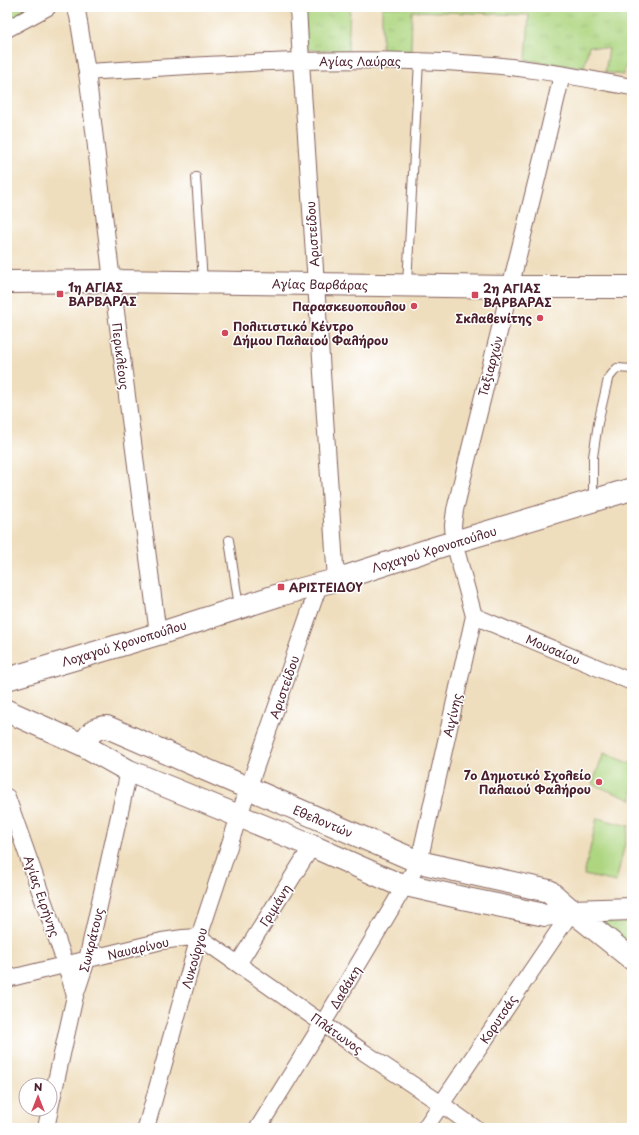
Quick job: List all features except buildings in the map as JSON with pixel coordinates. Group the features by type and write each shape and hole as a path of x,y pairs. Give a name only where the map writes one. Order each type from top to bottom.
{"street":[{"path":"7,29 48,7"},
{"name":"Περικλέους","path":"75,7 78,16 87,72 112,281 158,634"},
{"name":"Αριστείδου","path":"248,789 328,583 316,284 298,7"},
{"name":"Αγίας Λαύρας","path":"87,72 202,65 419,61 478,64 562,75 632,87"},
{"name":"Ταξιαρχών","path":"454,542 453,525 455,510 562,75"},
{"name":"Αγίας Βαρβάρας","path":"7,282 112,281 511,287 632,287"},
{"name":"Λοχαγού Χρονοπούλου","path":"7,679 158,634 279,595 328,583 454,542 632,489"},
{"name":"Αιγίνης","path":"404,885 419,862 474,616 454,542"},
{"name":"Μουσαίου","path":"474,616 632,682"},
{"path":"7,711 83,745 128,771 312,846 393,882 515,910 544,915 572,911 632,909"},
{"name":"Εθελοντών","path":"83,745 94,730 100,727 107,727 419,862 549,891 632,960"},
{"name":"Σωκράτους","path":"57,1077 75,996 87,960 128,771"},
{"name":"Λυκούργου","path":"146,1128 199,937 240,817 248,789"},
{"name":"Αγίας Ειρήνης","path":"7,797 66,965 75,996"},
{"name":"Γριμάνη","path":"238,964 312,846"},
{"name":"Δαβάκη","path":"258,1128 323,1023 404,885"},
{"name":"Κορυτσάς","path":"424,1128 572,911"},
{"name":"Ναυαρίνου","path":"7,979 162,941 199,937"},
{"name":"Πλάτωνος","path":"199,937 475,1128"},
{"name":"Σωκράτους","path":"46,1128 48,1117"}],"lane":[{"path":"407,285 419,61"},
{"path":"196,177 203,282"},
{"path":"594,500 593,457 598,423 608,379 617,368 632,369"},
{"path":"229,540 239,608"}],"green space":[{"path":"7,7 37,7 7,22"},
{"path":"305,7 350,7 348,51 307,50"},
{"path":"382,7 632,7 632,47 623,75 605,72 609,49 589,46 584,68 526,60 529,15 412,11 411,51 382,50"},
{"path":"604,753 632,764 632,800 592,784"},
{"path":"597,818 629,826 616,882 584,875"},
{"path":"601,914 625,921 632,921 632,946 598,918"}],"place":[{"name":"1η ΑΓΙΑΣ ΒΑΡΒΑΡΑΣ","path":"60,294"},
{"name":"2η ΑΓΙΑΣ ΒΑΡΒΑΡΑΣ","path":"475,295"},
{"name":"Παρασκευοπουλου","path":"414,306"},
{"name":"Σκλαβενίτης","path":"540,318"},
{"name":"Πολιτιστικό Κέντρο Δήμου Παλαιού Φαλήρου","path":"225,333"},
{"name":"ΑΡΙΣΤΕΙΔΟΥ","path":"281,587"},
{"name":"7ο Δημοτικό Σχολείο Παλαιού Φαλήρου","path":"599,782"}]}
